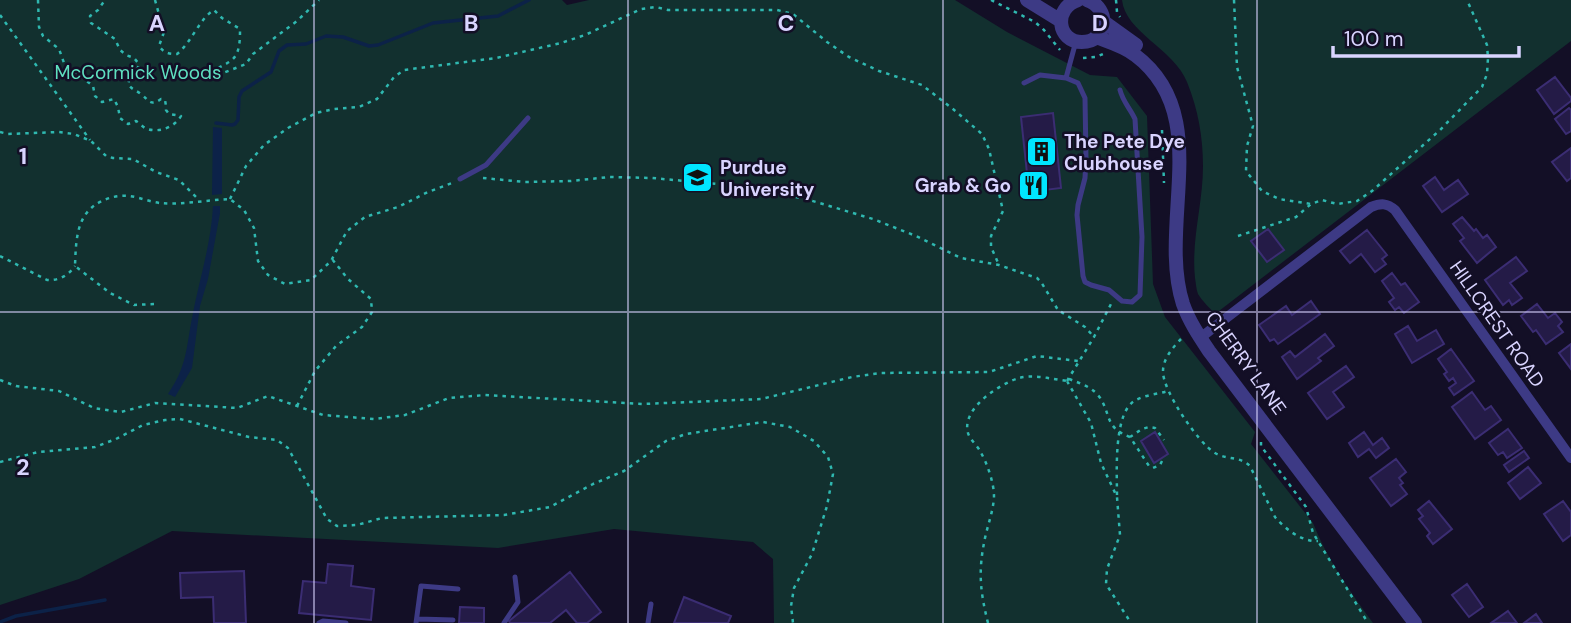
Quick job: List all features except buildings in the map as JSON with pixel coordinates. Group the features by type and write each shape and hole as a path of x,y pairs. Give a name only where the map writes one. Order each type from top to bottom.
{"street":[{"path":"1027,0 1061,21"},
{"path":"1035,0 1083,1 1101,10 1103,27 1096,37 1083,42 1065,34 1061,21 1064,10 1083,1"},
{"name":"CHERRY LANE","path":"1104,22 1156,65 1176,121 1179,139 1176,239 1178,278 1183,302 1191,321 1200,338 1415,623"},
{"path":"1096,37 1134,54 1150,68 1166,89"},
{"name":"HILLCREST ROAD","path":"1200,338 1371,207 1388,204 1395,210 1571,458"}],"lane":[{"path":"1066,78 1076,41"},
{"path":"1024,83 1040,75 1066,78 1078,83 1085,98 1085,178 1077,215 1083,276 1085,282 1109,290 1122,301 1132,302 1140,295 1142,237 1135,119 1132,111 1123,102 1120,90"},
{"path":"460,180 485,165 528,118"},
{"path":"504,623 518,602 515,577"},
{"path":"453,620 417,621 421,586 458,589"},
{"path":"648,623 651,604"},
{"path":"319,623 346,623"}],"path":[{"path":"38,0 39,27 43,36 59,49 64,63 93,86 95,96 102,102 114,99 120,118 128,124 136,121 147,129 166,129 177,123 181,116 169,114 164,100 151,103 130,88 130,77 136,74 139,64 120,50 115,39 91,23 90,16 105,0"},
{"path":"155,0 164,32 159,46 169,54 177,54 185,48 207,15 214,10 240,29 237,51 232,60 217,69 217,72 223,73 246,64 253,54 297,21 319,0"},
{"path":"991,0 1035,22 1060,50"},
{"path":"1116,0 1117,12 1123,22"},
{"path":"1234,0 1237,66 1253,126 1247,146 1247,171 1262,191 1279,199 1311,204"},
{"path":"1238,236 1296,217 1311,204 1322,200 1337,204 1357,201 1372,191 1440,130 1482,87 1487,74 1487,46 1467,0"},
{"path":"230,199 246,166 264,145 316,113 359,107 377,99 394,76 404,70 496,58 561,43 641,9 656,7 668,10 777,10 793,14 849,57 879,71 922,85 982,134 989,149 1003,211 990,236 991,247 999,265"},
{"path":"0,15 91,141 106,156 133,159 156,172 179,180 199,201"},
{"path":"0,132 59,132 74,134 91,141"},
{"path":"0,256 47,280 54,280 75,266 80,222 93,205 114,197 127,196 173,204 230,199 244,210 254,228 258,261 268,275 285,284 311,280 332,259 347,231 365,218 460,180 487,178 571,181 610,177 652,178 729,185 841,208 916,236 961,258 999,265 1037,278 1058,310 1085,327 1094,337"},
{"path":"297,406 315,370 336,346 362,327 372,312 371,299 348,279 332,259"},
{"path":"75,266 110,293 134,305 154,304"},
{"path":"1068,380 1116,296"},
{"path":"1181,339 1173,347 1162,368 1163,379 1189,425 1204,445 1220,456 1246,462 1280,524 1313,542 1318,541"},
{"path":"0,380 16,386 59,391 94,408 121,412 155,403 237,408 268,396 323,415 374,419 405,415 449,398 485,395 643,404 761,399 880,373 989,372 1037,356 1078,361"},
{"path":"988,623 981,594 980,565 993,511 994,492 986,463 968,434 968,423 975,408 991,392 1020,378 1035,377 1068,380 1089,386 1098,395 1112,426 1119,433 1130,437 1149,466 1153,468 1160,465 1162,460"},
{"path":"1068,380 1091,423 1101,463 1117,497"},
{"path":"1131,623 1106,584 1107,569 1120,535 1117,458 1121,420 1136,400 1168,391"},
{"path":"0,462 38,453 95,447 143,425 165,419 180,419 249,437 277,440 288,448 327,519 337,526 357,525 382,518 504,515 550,508 593,484 624,471 666,441 704,430 763,422 790,427 814,441 828,457 833,474 827,506 812,554 794,588 791,606 793,623"},
{"path":"1130,437 1149,427 1155,428 1164,440"},
{"path":"1268,428 1262,434 1261,446 1306,507 1313,533 1368,623"}],"green space":[{"name":"Purdue University","path":"0,0 562,0 567,5 589,0 955,0 1007,32 1090,75 1117,77 1147,116 1153,284 1165,317 1255,432 1251,444 1313,523 1340,575 1373,623 774,623 773,559 753,542 614,529 498,548 172,531 79,579 0,605"},
{"path":"1122,0 1571,0 1571,41 1215,314 1198,294 1195,278 1203,166 1201,134 1194,102 1181,70 1132,22"}],"water":[{"path":"213,127 222,128 222,194 212,195"},
{"path":"213,206 220,206 220,213 208,279 200,306 192,368 175,397 168,394 185,357"}],"waterway":[{"path":"216,123 235,124 238,120 239,97 242,91 271,72 279,51 287,45 306,44 326,36 343,37 369,46 378,45 433,23 498,16 529,0"},
{"path":"0,622 16,616 105,600"}],"place":[{"name":"The Pete Dye Clubhouse","path":"1041,152"},
{"name":"Purdue University","path":"697,178"},
{"name":"Grab & Go","path":"1034,185"}],"park label":[{"name":"McCormick Woods","path":"138,72"}]}
